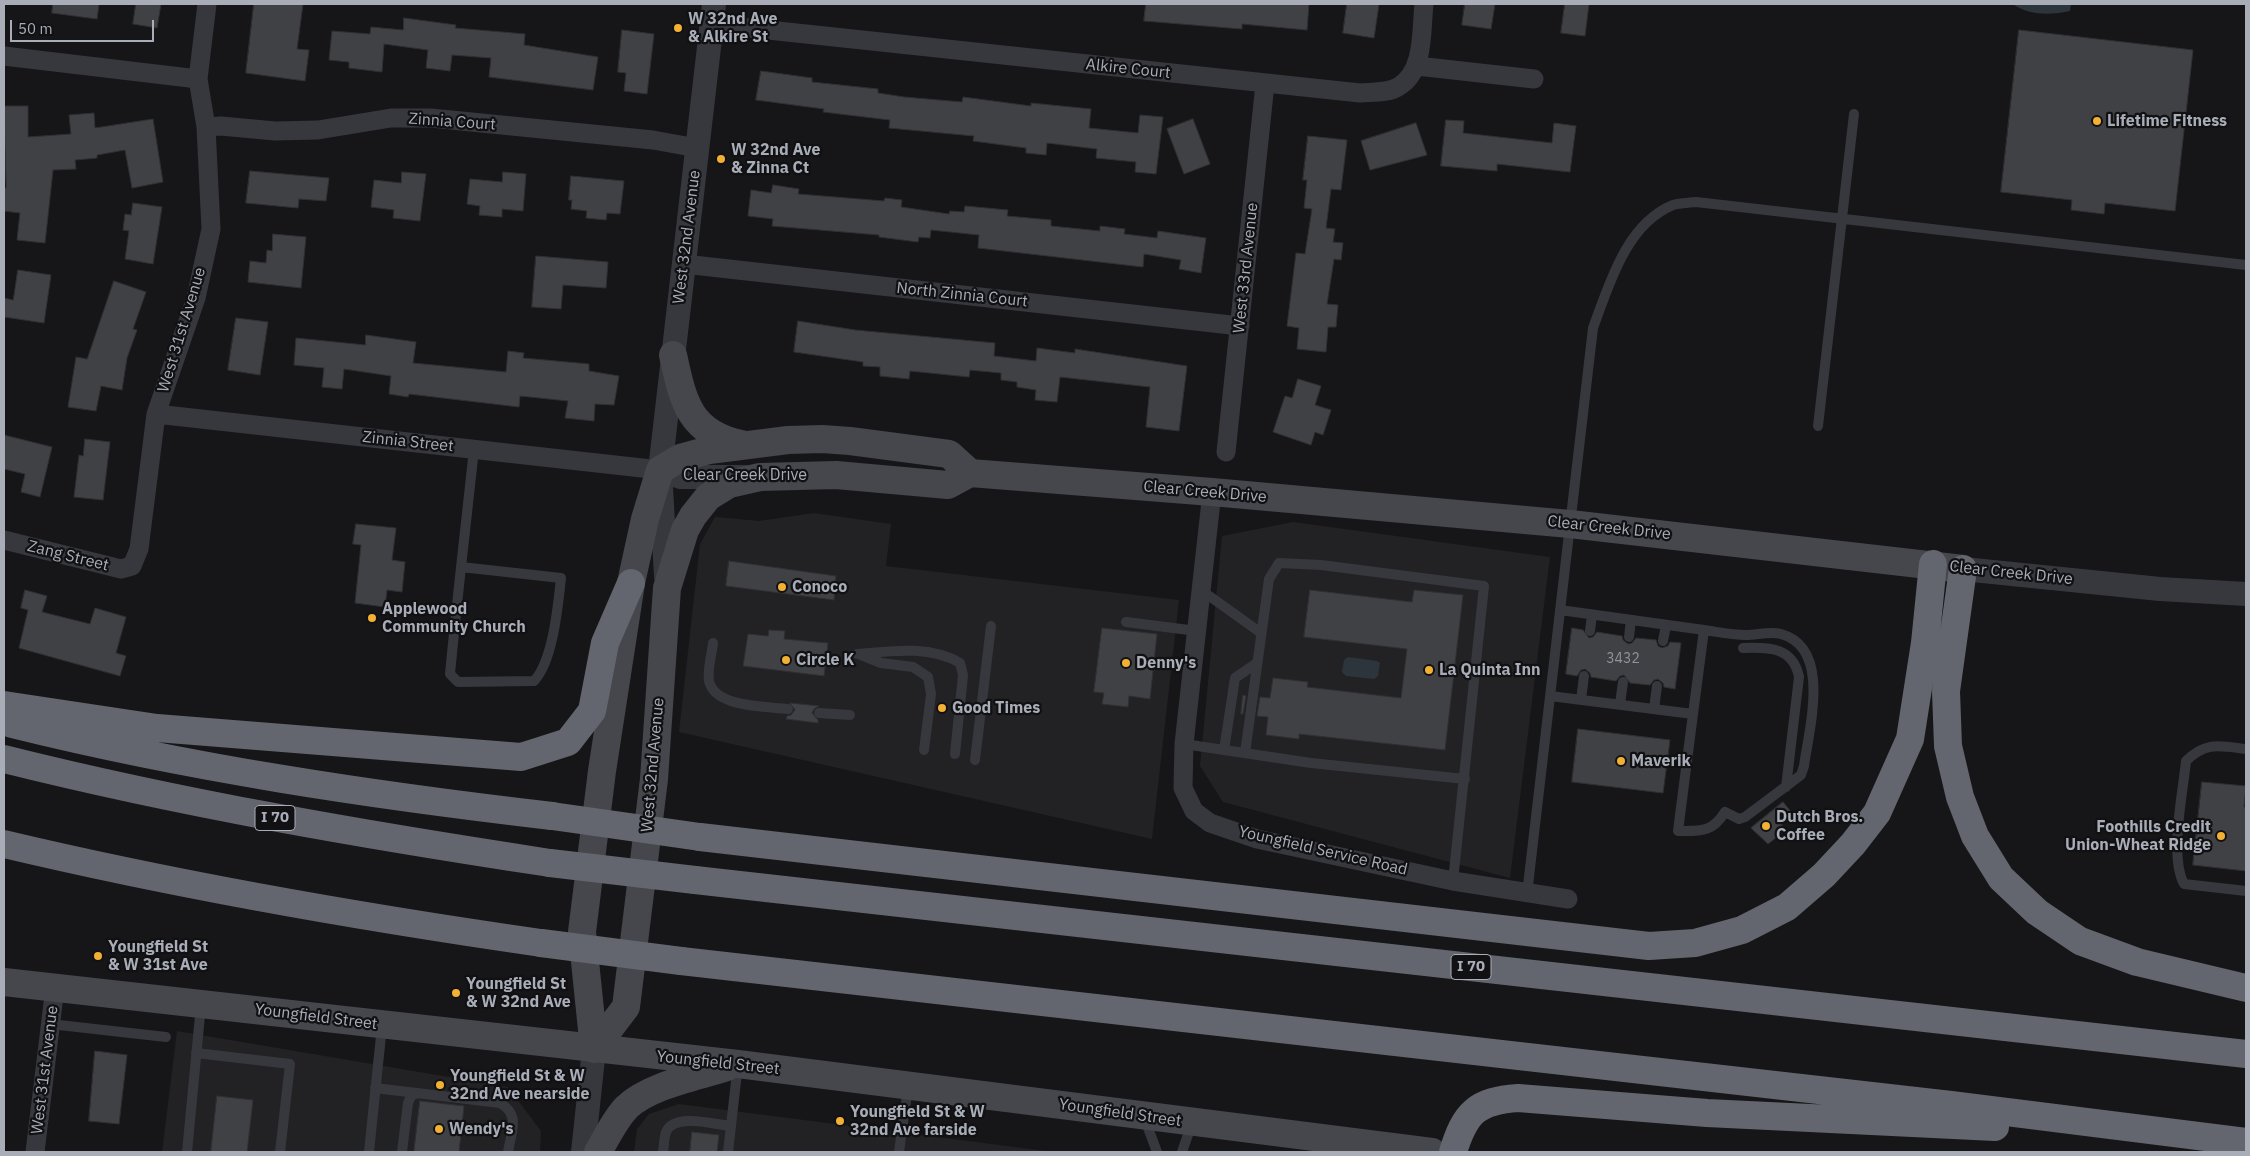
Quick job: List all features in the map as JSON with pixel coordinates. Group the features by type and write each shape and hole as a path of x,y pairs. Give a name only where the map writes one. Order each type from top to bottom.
{"highway":[{"path":"4,722 68,738 219,768 404,799 552,816 700,838 1649,946 1695,942 1742,930 1787,907 1836,863 1877,813 1910,738 1925,643 1933,564"},
{"path":"1963,569 1946,691 1948,746 1960,797 1975,836 2001,878 2037,912 2080,941 2137,962 2246,988"},
{"path":"4,706 157,728 521,757 568,742 592,712 605,643 631,584"},
{"name":"I 70","path":"4,759 166,797 297,823 550,863 2246,1054"},
{"path":"4,844 252,898 541,943 1960,1106 2246,1142"},
{"path":"1453,1152 1465,1120 1477,1107 1490,1102 1518,1098 1708,1113 2213,1138"}],"main road":[{"path":"674,355 682,394 694,418 713,434 747,445"},
{"name":"Clear Creek Drive","path":"660,470 680,458 695,453 747,445 822,439 949,454 970,473"},
{"name":"West 32nd Avenue","path":"594,1049 582,932 602,770 631,584 645,519 660,470"},
{"name":"Clear Creek Drive","path":"760,477 836,475 948,485 970,473 1212,492 1570,524 1933,564 1963,569"},
{"path":"667,588 685,530 701,504 730,484 760,477"},
{"name":"West 32nd Avenue","path":"594,1049 626,1007 654,779 667,588"},
{"name":"Youngfield Street","path":"4,982 738,1064 1400,1150 1432,1152"},
{"path":"598,1152 620,1115 634,1101 662,1088 738,1064"}],"street":[{"name":"West 31st Avenue","path":"132,566 139,549 156,414 196,298 211,229 206,127 198,79 207,4"},
{"path":"1424,4 1416,66 1534,79"},
{"name":"Alkire Court","path":"713,14 1265,84 1360,93 1398,88 1408,79 1416,66"},
{"name":"West 32nd Avenue","path":"667,588 660,470 713,14"},
{"path":"4,56 198,79"},
{"name":"West 33rd Avenue","path":"1226,452 1265,84"},
{"name":"Zinnia Court","path":"206,127 221,126 275,131 310,130 391,118 430,118 653,140 697,148"},
{"name":"North Zinnia Court","path":"684,264 1240,326"},
{"name":"Zinnia Street","path":"156,414 660,470"},
{"name":"Clear Creek Drive","path":"660,470 672,475 694,478 760,477"},
{"name":"Youngfield Service Road","path":"1212,492 1184,744 1183,788 1194,810 1210,824 1257,839 1453,881 1568,899"},
{"name":"Zang Street","path":"4,540 101,565 121,568 132,566"},
{"name":"Clear Creek Drive","path":"1963,569 2160,589 2246,594"},
{"name":"West 31st Avenue","path":"35,1152 55,988"},
{"name":"West 32nd Avenue","path":"583,1152 594,1049"}],"lane":[{"path":"1818,426 1840,217 1854,114"},
{"path":"1527,894 1593,328 1605,296 1633,238 1653,216 1674,205 1696,202 2246,264"},
{"path":"461,568 562,578 557,620 541,674 534,681 458,682 450,674 461,568 474,449"},
{"path":"1245,753 1269,579 1279,563 1321,565 1484,586 1453,881"},
{"path":"1201,590 1261,633"},
{"path":"1560,610 1745,635 1780,634 1790,638 1805,653 1813,673 1804,766 1801,775 1745,817 1739,819 1724,812 1718,823 1708,829 1678,831 1704,630"},
{"path":"1590,631 1592,615"},
{"path":"1629,637 1631,620"},
{"path":"1126,622 1197,631"},
{"path":"1663,641 1666,625"},
{"path":"975,760 990,626"},
{"path":"713,643 709,680 715,693 728,702 788,709"},
{"path":"1743,648 1774,648 1784,652 1797,668 1800,677 1786,787"},
{"path":"924,750 931,694 928,677 913,666 881,663 857,654 900,650 947,656 960,663 963,675 955,754"},
{"path":"1224,750 1235,678 1257,663"},
{"path":"1581,700 1584,676"},
{"path":"1620,704 1623,682"},
{"path":"1654,709 1657,686"},
{"path":"1550,696 1693,714"},
{"path":"819,713 850,715"},
{"path":"1184,744 1311,763 1464,779"},
{"path":"2246,749 2210,745 2195,752 2186,761 2176,857 2179,874 2184,884 2246,891"},
{"path":"187,1152 201,1004"},
{"path":"50,1024 166,1038"},
{"path":"369,1152 382,1025"},
{"path":"196,1053 290,1064 280,1152"},
{"path":"728,1152 738,1064"},
{"path":"900,1152 908,1086"},
{"path":"375,1088 500,1102 509,1108 513,1116 508,1152"},
{"path":"402,1152 408,1103 411,1096 418,1093"},
{"path":"1143,1116 1157,1152"},
{"path":"664,1149 666,1131 684,1120 730,1126"},
{"path":"1182,1152 1192,1122"}],"shaded area":[{"path":"2013,4 2071,4 2070,11 2041,14 2026,11"},
{"path":"814,513 891,524 886,566 1179,600 1152,839 679,732 700,544 715,517 759,521"},
{"path":"1293,522 1550,557 1510,878 1223,802 1200,766 1222,536"},
{"path":"1348,657 1377,661 1380,663 1378,676 1374,679 1346,676 1342,672 1344,660"},
{"path":"177,1031 508,1087 541,1131 540,1152 162,1152"},
{"path":"679,1104 1054,1152 634,1152 637,1129 649,1114"}],"building":[{"path":"53,4 99,4 97,19 52,13"},
{"path":"136,4 161,4 157,28 133,24"},
{"path":"254,4 303,4 297,49 309,50 305,81 246,73"},
{"path":"1146,4 1309,4 1307,30 1242,24 1242,29 1144,21"},
{"path":"1347,4 1379,4 1374,38 1343,33"},
{"path":"1465,4 1495,4 1491,29 1462,25"},
{"path":"1565,4 1589,4 1585,36 1561,33"},
{"path":"404,18 456,25 455,28 525,34 524,45 598,57 593,90 489,77 491,58 452,55 450,71 426,68 428,50 384,44 382,72 349,68 349,62 329,60 332,31 370,34 371,27 403,30"},
{"path":"622,30 654,34 647,94 624,91 626,73 618,72"},
{"name":"Lifetime Fitness","path":"2019,30 2193,50 2175,211 2105,203 2104,214 2071,210 2072,200 2001,192"},
{"path":"761,71 812,78 812,82 878,89 878,93 904,97 962,102 963,97 1031,106 1031,103 1091,109 1089,128 1138,133 1140,115 1163,117 1156,174 1135,172 1136,162 1096,158 1097,149 1047,143 1046,155 1026,153 1026,148 973,141 974,136 889,128 890,120 823,112 824,109 756,100"},
{"path":"4,106 28,106 28,137 71,134 69,115 94,113 95,128 153,119 163,182 132,188 125,150 97,155 97,158 75,160 76,169 53,170 45,243 17,240 20,213 4,211 4,187 6,188"},
{"path":"1193,119 1210,164 1184,174 1167,129"},
{"path":"1446,120 1464,121 1463,133 1552,143 1554,123 1576,126 1570,172 1497,164 1497,171 1441,166"},
{"path":"1416,123 1427,155 1370,170 1361,141"},
{"path":"1308,136 1347,140 1341,190 1331,189 1326,228 1335,229 1333,242 1343,243 1341,260 1334,259 1327,304 1338,305 1336,327 1328,327 1326,352 1297,349 1299,328 1287,326 1296,253 1305,254 1312,209 1304,208 1307,180 1303,180"},
{"path":"250,171 329,178 326,201 299,199 298,208 246,203"},
{"path":"402,172 426,174 420,221 393,218 394,210 371,207 374,180 401,183"},
{"path":"503,172 526,174 523,211 502,209 502,217 479,215 480,206 467,204 470,179 502,182"},
{"path":"571,176 624,181 620,214 607,213 606,220 586,218 587,211 571,209 572,200 569,200"},
{"path":"773,185 799,189 798,194 884,201 885,198 902,200 901,207 949,214 950,211 964,212 965,206 1008,210 1007,216 1051,220 1051,226 1100,231 1100,226 1125,229 1124,234 1157,238 1158,231 1206,238 1201,273 1179,269 1181,260 1144,254 1143,267 978,248 979,235 931,230 930,238 919,237 918,242 879,237 879,235 772,226 773,219 748,216 751,190 771,193"},
{"path":"133,203 162,207 153,264 125,259 129,231 123,230 125,214 131,215"},
{"path":"273,234 306,237 301,288 248,282 250,261 266,263 267,250 272,251"},
{"path":"536,256 608,262 606,288 563,285 561,309 532,307"},
{"path":"18,270 51,275 44,323 4,317 4,298 13,300"},
{"path":"114,281 146,292 133,329 137,330 127,358 122,390 101,386 96,411 68,407 76,357 87,359"},
{"path":"236,318 268,322 260,375 228,370"},
{"path":"798,321 855,330 995,343 994,356 1036,361 1037,348 1075,353 1075,349 1187,366 1179,431 1146,427 1150,387 1060,377 1057,402 1035,400 1036,390 1017,387 1017,382 1001,380 1001,373 970,370 969,377 910,371 909,379 880,376 880,367 863,366 863,362 794,352"},
{"path":"366,335 416,342 413,363 506,372 508,351 524,353 523,358 589,364 589,371 619,376 614,405 595,404 594,421 565,418 568,401 520,396 519,407 409,394 408,397 389,394 391,376 344,369 342,389 322,387 324,368 294,365 296,338 365,345"},
{"path":"1298,379 1321,386 1315,405 1331,410 1323,435 1315,432 1311,445 1273,432 1285,396 1292,398"},
{"path":"4,435 52,447 40,497 21,492 25,474 4,469"},
{"path":"85,439 110,442 103,500 74,497 79,455 83,456"},
{"name":"Applewood Community Church","path":"356,524 396,528 392,560 405,562 402,592 387,590 385,607 355,603 361,545 353,544"},
{"path":"729,561 836,576 834,600 726,586"},
{"path":"25,590 47,596 42,612 90,624 95,608 126,617 116,653 126,656 120,676 19,648 28,610 21,608"},
{"path":"1310,590 1412,602 1414,590 1463,595 1445,750 1299,734 1299,739 1266,735 1268,717 1257,716 1260,697 1270,698 1273,678 1308,682 1307,687 1401,698 1407,649 1304,637"},
{"name":"Denny's","path":"1102,628 1157,634 1150,699 1129,696 1128,707 1102,704 1104,693 1094,692"},
{"path":"1572,628 1583,630 1589,638 1593,637 1597,632 1622,636 1623,640 1628,644 1632,643 1636,638 1656,640 1658,646 1662,648 1668,646 1670,642 1681,643 1675,689 1664,687 1663,683 1658,679 1654,680 1650,685 1630,683 1624,675 1620,676 1616,681 1591,677 1590,673 1585,669 1581,670 1577,676 1566,674"},
{"path":"769,630 785,631 784,639 828,643 824,676 743,666 748,634 768,636"},
{"path":"1243,695 1246,696 1243,714 1241,714"},
{"path":"790,703 819,706 812,713 818,720 818,723 786,719 795,710"},
{"name":"Maverik","path":"1578,729 1670,740 1663,793 1572,782"},
{"name":"Foothills Credit Union-Wheat Ridge","path":"2202,782 2246,786 2244,807 2246,807 2246,871 2193,865"},
{"name":"Dutch Bros. Coffee","path":"1783,802 1792,813 1780,822 1786,830 1768,844 1751,828"},
{"path":"95,1051 127,1055 119,1124 89,1121"},
{"path":"217,1096 253,1100 247,1152 211,1152"},
{"name":"Wendy's","path":"420,1101 464,1106 459,1152 414,1152"},
{"path":"692,1132 719,1135 717,1152 690,1152"}],"place":[{"name":"W 32nd Ave & Alkire St","path":"678,28"},
{"name":"Lifetime Fitness","path":"2097,121"},
{"name":"W 32nd Ave & Zinna Ct","path":"721,159"},
{"name":"Conoco","path":"782,587"},
{"name":"Applewood Community Church","path":"372,618"},
{"name":"Circle K","path":"786,660"},
{"name":"Denny's","path":"1126,663"},
{"name":"La Quinta Inn","path":"1429,670"},
{"name":"Good Times","path":"942,708"},
{"name":"Maverik","path":"1621,761"},
{"name":"Dutch Bros. Coffee","path":"1766,826"},
{"name":"Foothills Credit Union-Wheat Ridge","path":"2221,836"},
{"name":"Youngfield St & W 31st Ave","path":"98,956"},
{"name":"Youngfield St & W 32nd Ave","path":"456,993"},
{"name":"Youngfield St & W 32nd Ave nearside","path":"440,1085"},
{"name":"Youngfield St & W 32nd Ave farside","path":"840,1121"},
{"name":"Wendy's","path":"439,1129"}]}
